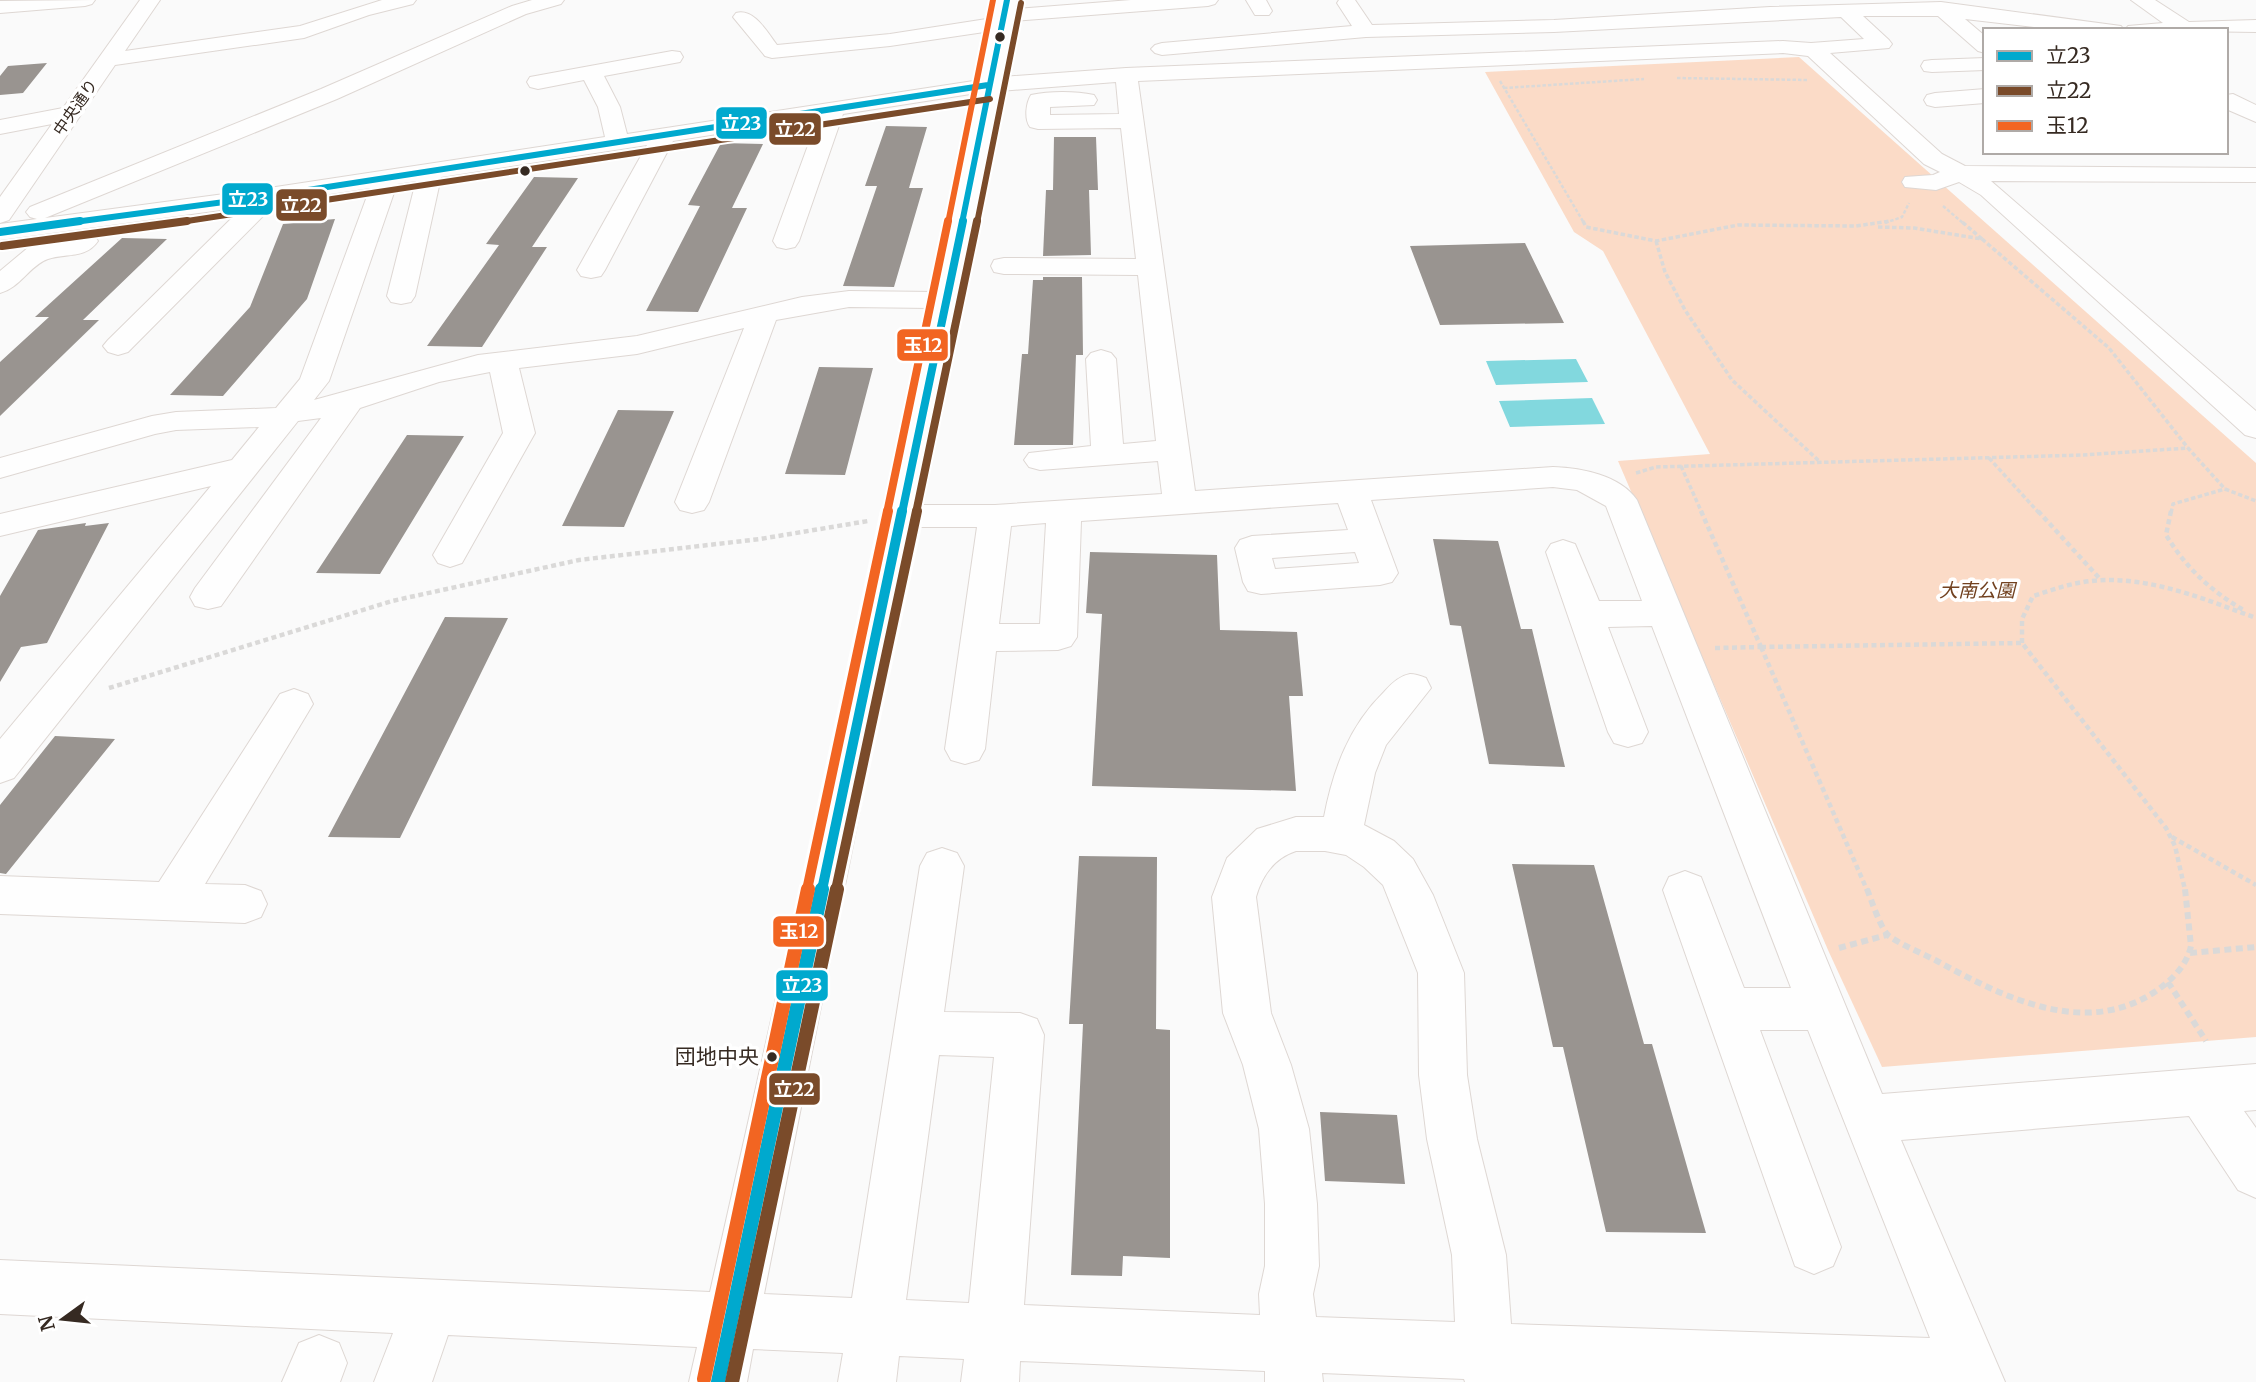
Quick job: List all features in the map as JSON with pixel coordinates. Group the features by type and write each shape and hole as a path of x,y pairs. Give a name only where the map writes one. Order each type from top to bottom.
{"street":[{"path":"4,7 85,0"},
{"name":"中央通り","path":"0,215 150,0"},
{"path":"108,60 304,32 362,11 406,0"},
{"path":"0,230 329,94 519,10 554,0"},
{"path":"743,17 772,52 890,40 1004,13 1208,0"},
{"path":"1550,0 1559,57"},
{"path":"1643,0 1654,20"},
{"path":"2141,0 2184,28"},
{"path":"1347,3 1366,31"},
{"path":"1145,51 1366,31 1456,19 1554,26 1654,20 1714,8 1764,6 1818,5 1845,10 1940,5 2100,28"},
{"path":"1940,5 1981,40"},
{"path":"990,74 1129,98 1559,57 1783,47 1814,50 1821,47 1882,44 1845,10"},
{"path":"718,1382 947,300 1004,13"},
{"path":"2209,28 2256,26"},
{"path":"1814,50 1933,159 1990,190 2256,428"},
{"path":"538,82 672,57"},
{"path":"0,230 269,196 833,109 990,74 1034,60"},
{"path":"1932,66 1983,64"},
{"path":"591,73 609,107 618,143"},
{"path":"1820,81 1860,122"},
{"path":"1935,100 1983,96"},
{"path":"1129,98 1180,504"},
{"path":"2228,102 2233,101 2256,115"},
{"path":"786,241 833,109"},
{"path":"0,127 71,113"},
{"path":"591,270 664,135"},
{"path":"2158,154 2200,176"},
{"path":"401,296 430,172"},
{"path":"1910,181 1936,183 1960,173 2256,175"},
{"path":"0,767 314,381 386,179"},
{"path":"118,346 269,196"},
{"path":"0,285 39,252 73,248 100,234 111,217"},
{"path":"1004,266 1150,267"},
{"path":"0,468 152,425 310,411 429,376 502,361 637,345 764,313 849,299 947,300"},
{"path":"692,502 764,313"},
{"path":"1101,359 1108,455"},
{"path":"450,555 519,433 502,361"},
{"path":"208,597 349,401"},
{"path":"1040,460 1173,450"},
{"path":"0,525 242,468"},
{"path":"0,1287 875,1327 992,1356 1490,1368 1974,1375 1867,1119 1620,500 1600,485 1579,478 1553,477 1064,512 995,516 900,516"},
{"path":"1351,492 1367,540"},
{"path":"980,638 1058,637 1064,512"},
{"path":"965,749 995,516"},
{"path":"1563,552 1628,732"},
{"path":"1585,614 1666,613"},
{"path":"1341,837 1349,789 1365,742 1385,712 1412,688"},
{"path":"171,901 294,704"},
{"path":"1292,1363 1286,1294 1292,1265 1291,1204 1284,1129 1270,1075 1247,1013 1234,897 1242,871 1272,841 1296,834 1341,837 1356,841 1379,854 1398,872 1411,895 1441,973 1443,1075 1452,1139 1479,1255 1490,1368"},
{"path":"867,1382 942,866"},
{"path":"1685,890 1814,1248"},
{"path":"0,895 245,904"},
{"path":"1728,1009 1825,1009"},
{"path":"917,1033 1020,1035 992,1356"},
{"path":"1867,1119 2256,1087"},
{"path":"2201,1092 2256,1172"},
{"path":"402,1382 431,1307"}],"path":[{"path":"1674,78 1820,81"},
{"path":"1499,79 1586,227 1656,241 1738,225 1914,228 1982,239"},
{"path":"1504,88 1648,79"},
{"path":"1856,226 1882,224 1902,217 1910,181 2076,317 2109,348 2188,448 2225,489 2256,501"},
{"path":"1656,241 1665,272 1685,310 1732,380 1820,461"},
{"path":"1625,477 1656,467 2188,448"},
{"path":"1989,457 2101,580"},
{"path":"1681,466 1887,935"},
{"path":"2225,489 2173,504 2165,535 2188,570 2214,594 2256,618"},
{"path":"49,706 392,601 579,560 760,539 900,516"},
{"path":"2256,618 2187,593 2142,583 2101,580 2064,586 2033,596 2022,619 2022,643 2171,836 2256,886"},
{"path":"1713,649 2022,643"},
{"path":"1828,950 1887,935 1931,955 1975,981 2050,1010 2077,1013 2116,1010 2145,999 2168,982 2190,953 2189,902 2171,836"},
{"path":"2190,953 2256,947"},
{"path":"2168,982 2206,1041"}],"green space":[{"name":"大南公園","path":"1799,57 2256,463 2256,1037 1882,1067 1828,950 1618,461 1710,454 1603,251 1574,232 1485,72"}],"water":[{"path":"1576,359 1588,382 1496,385 1486,361"},
{"path":"1592,398 1605,424 1510,427 1499,401"}],"building":[{"path":"47,63 23,93 0,95 0,76 8,66"},
{"path":"886,126 927,127 909,188 923,188 894,287 843,286 877,186 865,186"},
{"path":"1054,137 1096,137 1098,190 1089,190 1091,255 1043,256 1046,190 1053,190"},
{"path":"721,143 763,144 732,208 747,208 698,312 646,311 700,206 688,205"},
{"path":"534,177 578,178 532,247 547,247 482,347 427,346 499,245 486,244"},
{"path":"335,219 307,299 223,396 170,395 250,307 283,224"},
{"path":"122,238 167,239 83,320 99,320 0,416 0,362 49,317 35,317"},
{"path":"1525,243 1564,323 1440,325 1410,246"},
{"path":"1043,277 1082,277 1083,355 1076,355 1073,445 1014,445 1022,354 1028,354 1033,280 1043,280"},
{"path":"819,367 873,368 845,475 785,474"},
{"path":"618,410 674,411 624,527 562,526"},
{"path":"407,435 464,436 380,574 316,573"},
{"path":"86,523 85,526 109,523 47,643 21,647 0,682 0,596 38,530"},
{"path":"1433,539 1498,541 1521,629 1532,629 1565,767 1489,764 1461,626 1450,625"},
{"path":"1090,552 1217,555 1220,630 1297,632 1303,696 1289,696 1296,791 1092,786 1102,614 1086,613"},
{"path":"445,617 508,618 400,838 328,837"},
{"path":"55,736 115,739 6,874 0,873 0,805"},
{"path":"1079,856 1157,857 1156,1029 1170,1030 1170,1258 1123,1256 1122,1276 1071,1275 1083,1024 1069,1024"},
{"path":"1512,864 1594,865 1644,1044 1652,1044 1706,1233 1606,1232 1563,1047 1553,1047"},
{"path":"1320,1112 1397,1115 1405,1184 1325,1181"}],"transit line":[{"name":"玉12","path":"704,1379 933,297 993,0"},
{"name":"立23","path":"718,1382 947,300 1007,0"},
{"name":"立22","path":"732,1382 961,303 1021,3"},
{"name":"立23","path":"0,232 269,196 988,85"},
{"name":"立22","path":"2,246 271,210 990,99"}],"place":[{"name":"団地中央","path":"772,1057"}]}
